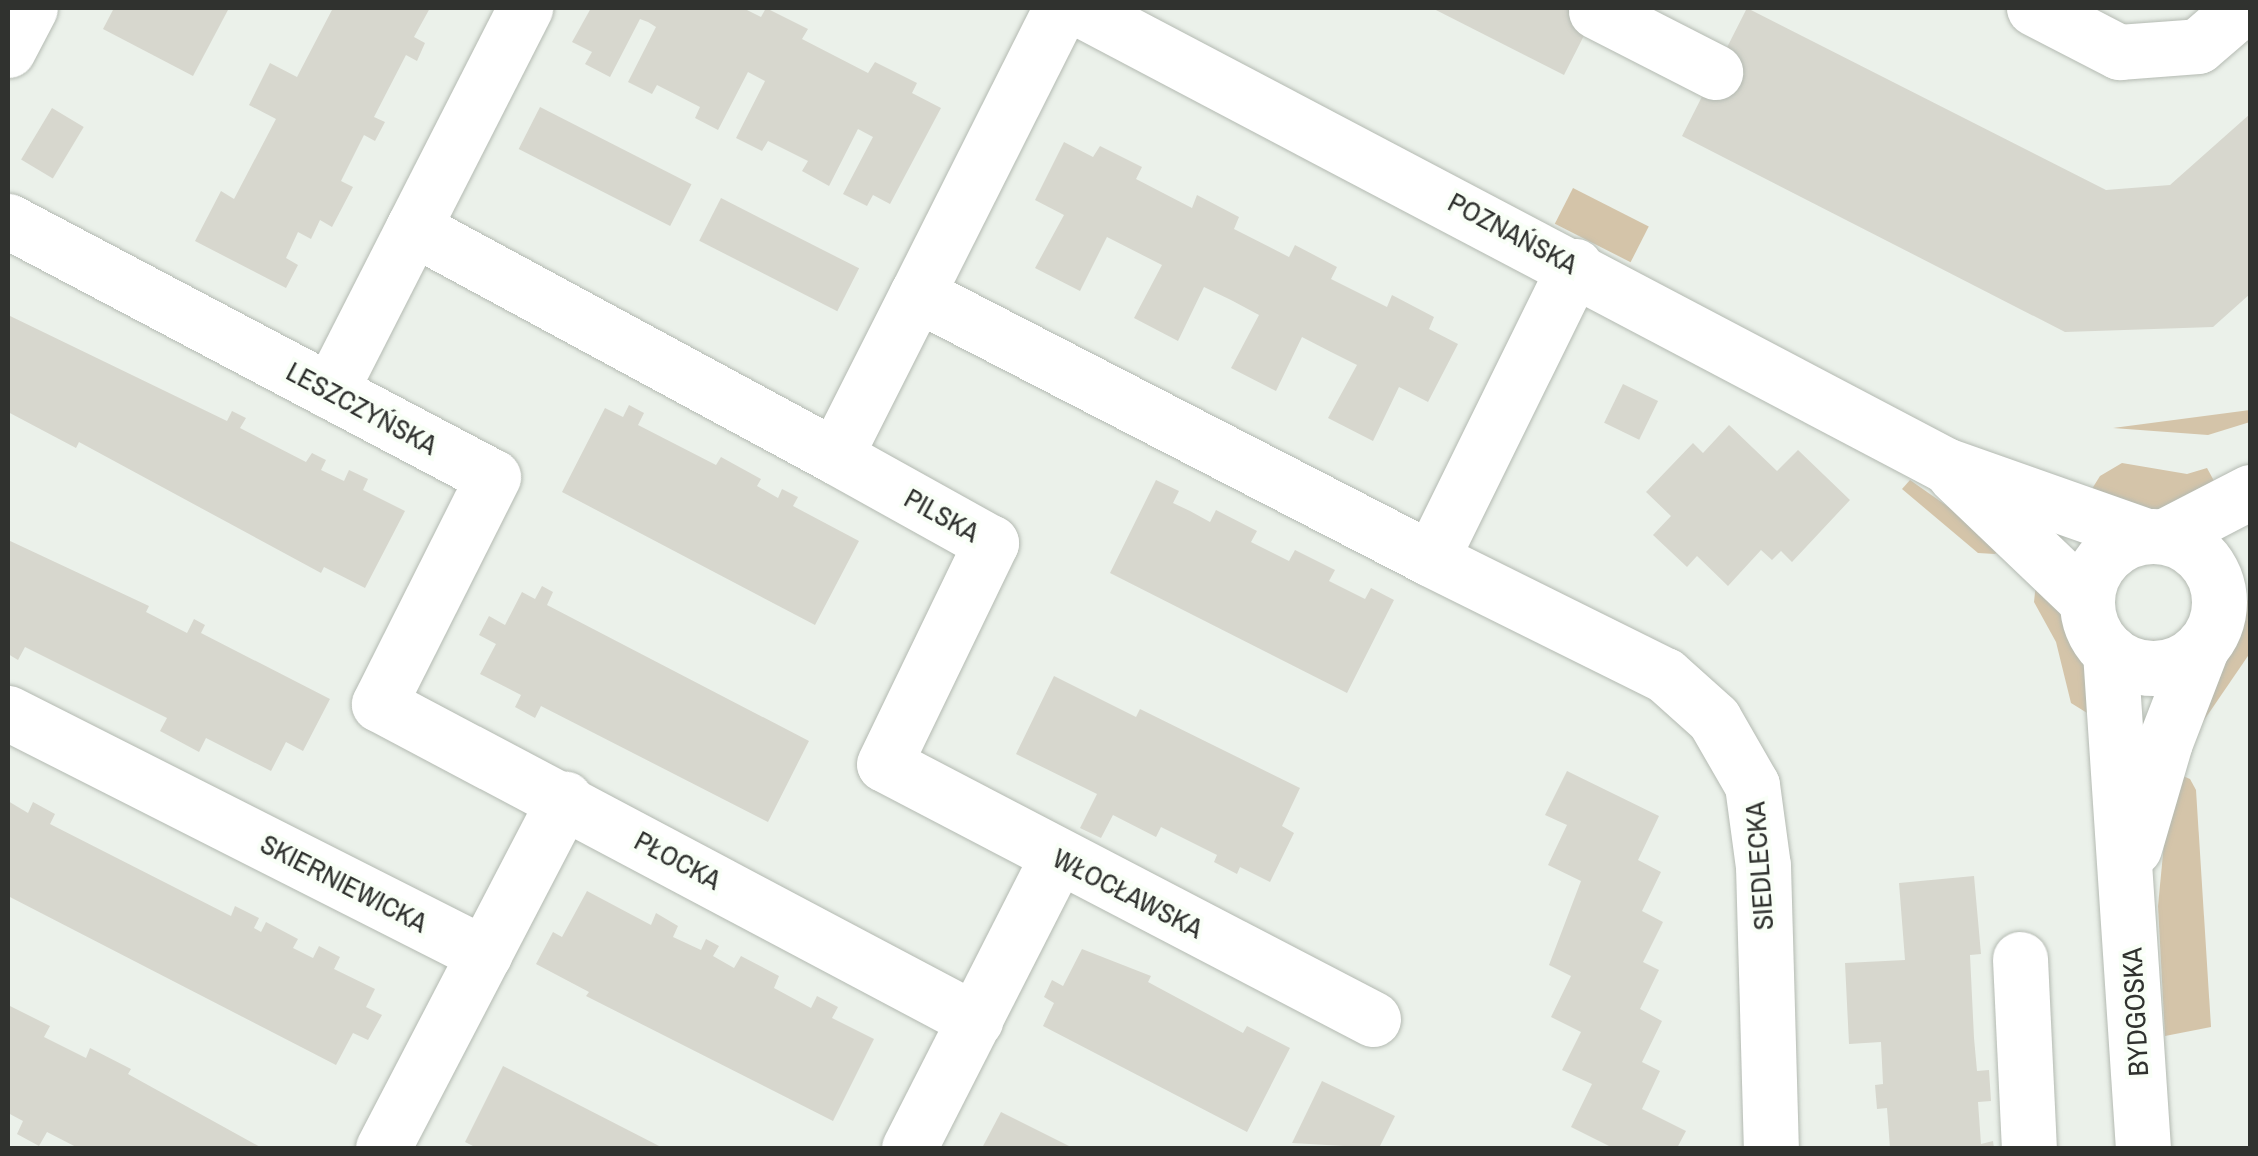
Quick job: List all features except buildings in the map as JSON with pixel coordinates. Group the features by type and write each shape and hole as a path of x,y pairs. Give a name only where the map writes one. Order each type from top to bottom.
{"street":[{"path":"8,50 30,8"},
{"path":"330,392 524,8"},
{"path":"413,228 835,456 1061,8"},
{"name":"POZNAŃSKA","path":"1078,8 1575,266 1945,465 2156,536"},
{"path":"2034,8 2118,52 2198,46 2238,9"},
{"path":"1596,11 1662,24 1715,72"},
{"name":"LESZCZYŃSKA","path":"8,221 493,477 380,704"},
{"path":"917,294 1431,559 1575,266"},
{"name":"PILSKA","path":"835,456 991,542 884,764"},
{"name":"POZNAŃSKA","path":"1945,465 2088,600"},
{"path":"2156,536 2199,553 2211,568 2224,608 2166,667 2126,663 2110,652 2089,620 2088,600 2099,564 2128,541 2156,536 2250,492"},
{"name":"SIEDLECKA","path":"1431,559 1665,675 1714,718 1752,784 1763,866 1772,1148"},
{"name":"BYDGOSKA","path":"2126,875 2165,742 2224,608"},
{"name":"BYDGOSKA","path":"2110,652 2111,737 2126,875 2143,1148"},
{"name":"PŁOCKA","path":"380,704 975,1020"},
{"name":"SKIERNIEWICKA","path":"8,713 484,954"},
{"name":"WŁOCŁAWSKA","path":"884,764 1372,1019"},
{"path":"383,1148 565,799"},
{"path":"909,1148 1057,857"},
{"path":"2020,959 2029,1148"}],"shaded area":[{"path":"1573,188 1649,227 1631,262 1555,224"},
{"path":"2250,410 2250,422 2208,435 2113,428"},
{"path":"2122,463 2187,474 2207,468 2219,490 2169,519 2085,500 2100,476"},
{"path":"1910,480 2004,546 1995,554 1978,553 1902,489"},
{"path":"2036,583 2067,612 2081,643 2092,716 2071,703 2056,642 2034,602"},
{"path":"2250,596 2250,653 2198,729 2212,660"},
{"path":"2171,771 2190,779 2196,790 2211,1027 2165,1036 2158,906"}]}
